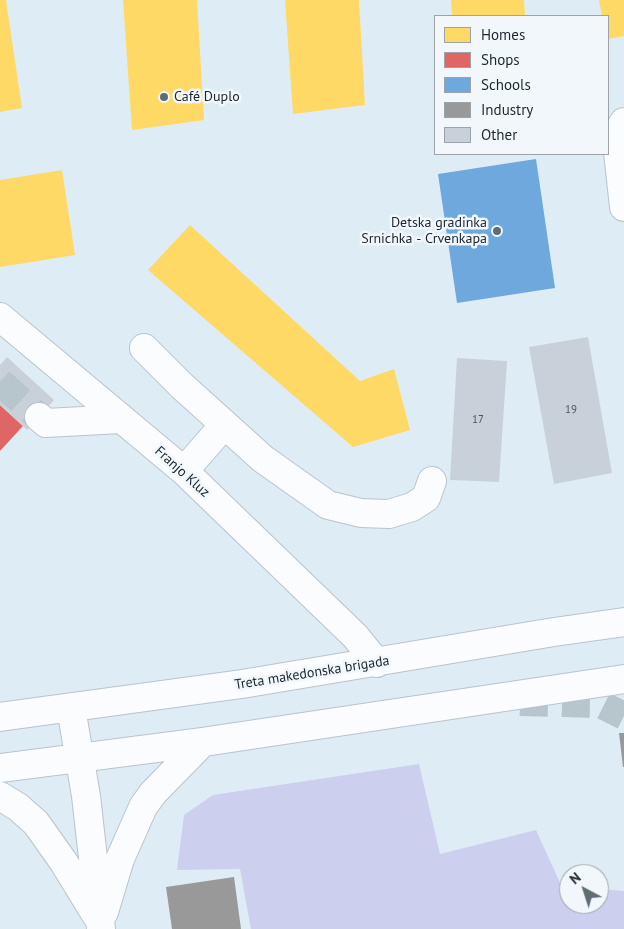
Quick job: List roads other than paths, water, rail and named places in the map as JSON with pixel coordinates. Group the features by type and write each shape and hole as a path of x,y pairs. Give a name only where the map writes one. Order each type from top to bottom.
{"street":[{"path":"624,122 616,134 624,206"},
{"name":"Franjo Kluz","path":"0,317 184,471 355,636 377,663"},
{"path":"144,348 224,425 263,459 328,504 361,513 389,514 412,507 426,498 432,481"},
{"path":"39,417 46,424 121,419"},
{"path":"184,471 224,425"},
{"name":"Treta makedonska brigada","path":"0,717 377,663 554,632 624,622"},
{"path":"0,768 203,742 624,679"},
{"path":"71,708 101,926"},
{"path":"101,926 120,859 142,807 152,793 203,742"},
{"path":"0,796 18,807 36,823 63,861 101,926"}],"tunnel":[{"path":"0,382 39,417"},
{"path":"520,702 600,704 624,716"}],"place":[{"name":"Café Duplo","path":"164,97"},
{"name":"Detska gradinka Srnichka - Crvenkapa","path":"497,231"}]}
